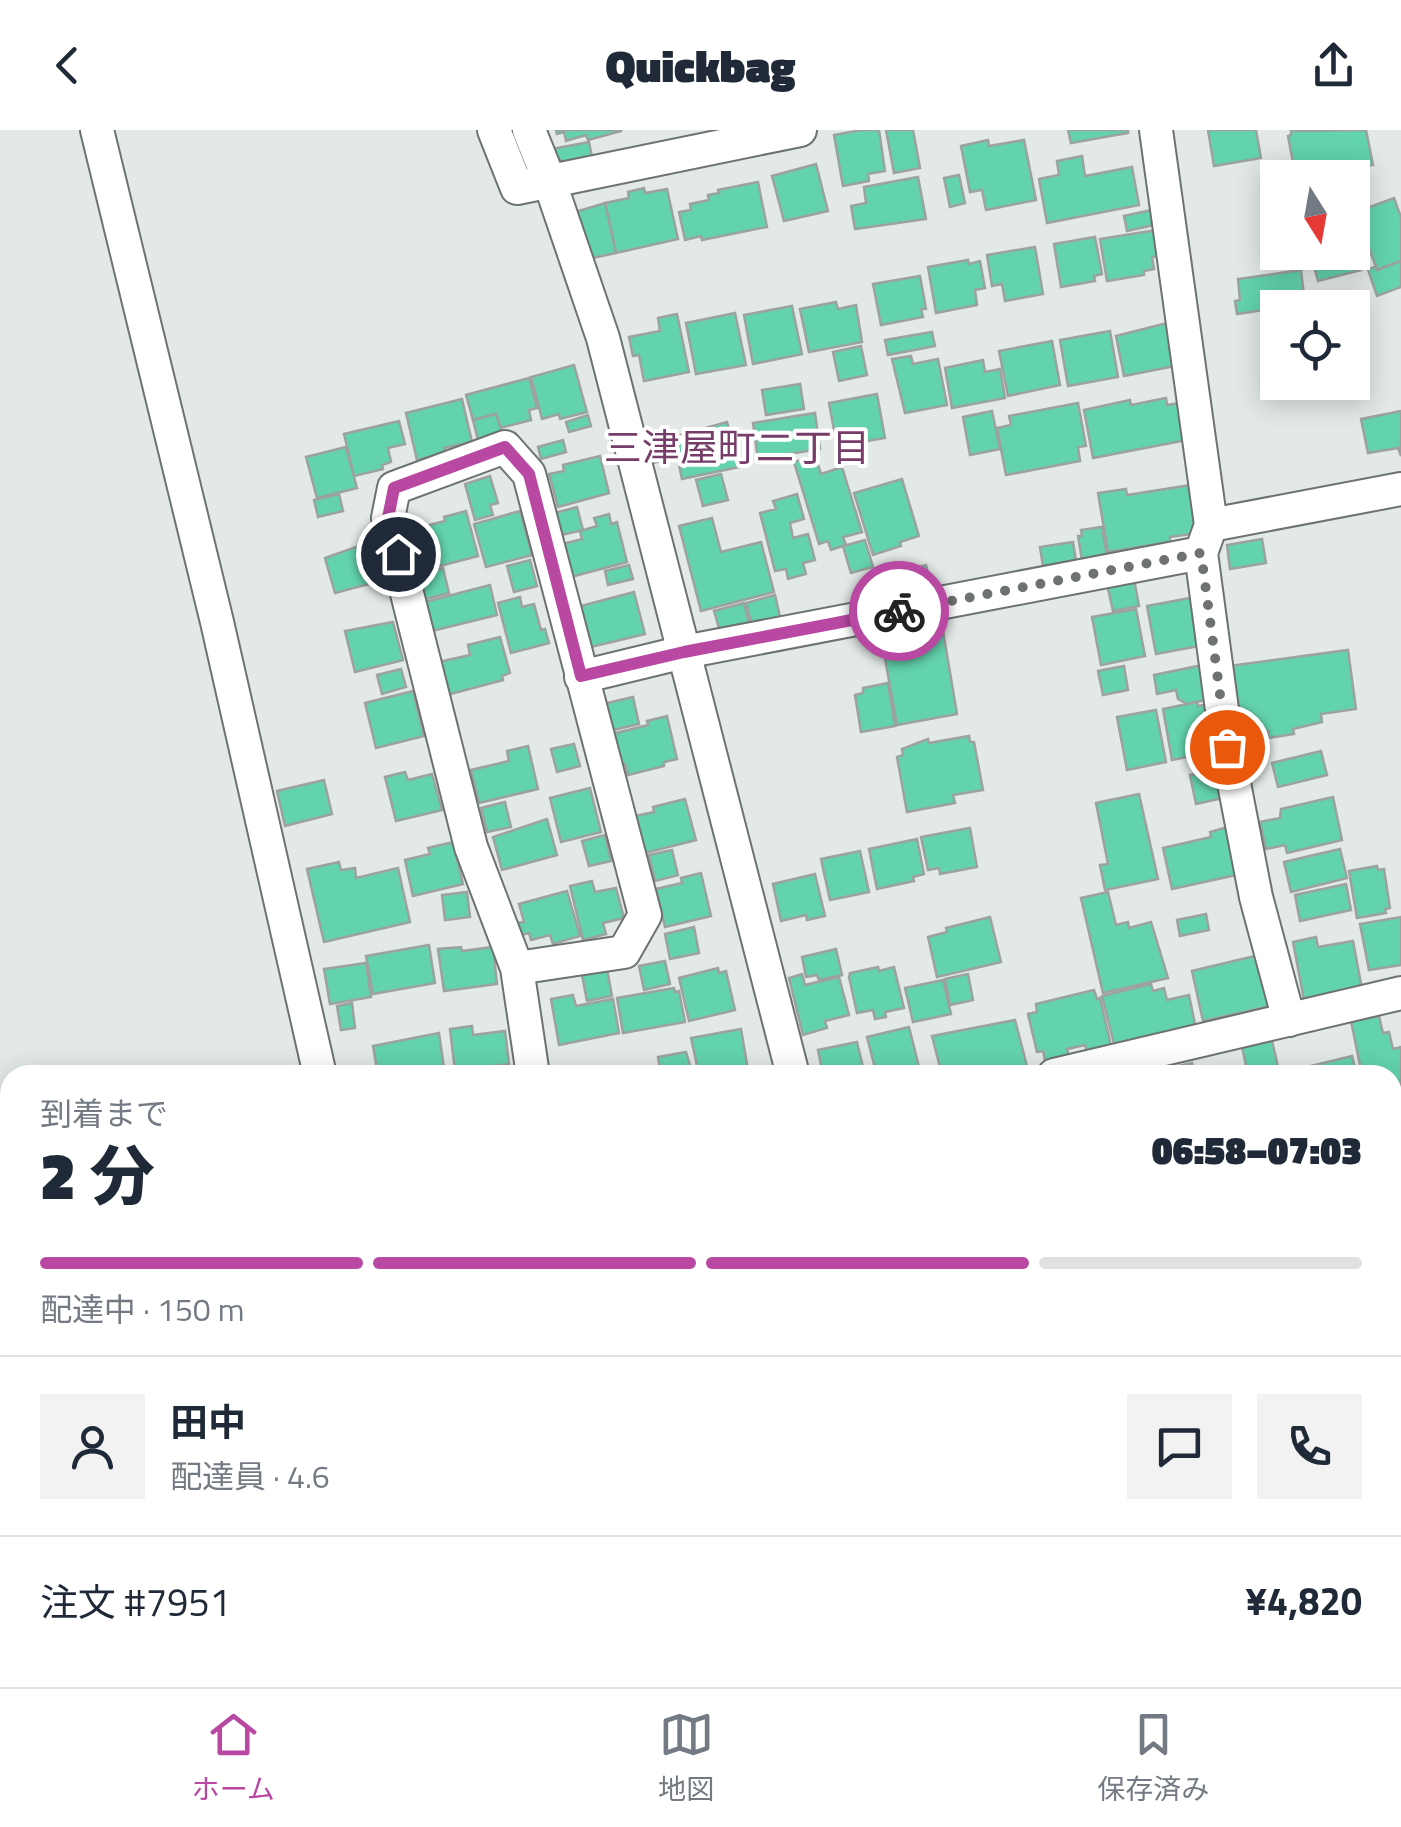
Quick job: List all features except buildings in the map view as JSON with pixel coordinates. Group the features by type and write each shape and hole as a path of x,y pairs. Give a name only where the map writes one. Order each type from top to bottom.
{"street":[{"path":"97,130 221,641 318,1065"},
{"path":"494,130 517,188 800,130"},
{"path":"528,130 603,338 790,1065"},
{"path":"1156,130 1230,766 1256,897 1289,1020"},
{"path":"517,968 624,952 646,915 529,474 505,447 394,488 388,518 470,848 517,968 532,1065"},
{"path":"581,676 1206,539 1401,489"},
{"path":"1097,1065 1401,993"}],"way so far":[{"path":"899,611 1201,553 1227,747"}],"district":[{"name":"三津屋町二丁目","path":"737,447"}],"route":[{"path":"398,554 388,518 394,488 505,447 529,474 581,676 899,611"}]}
